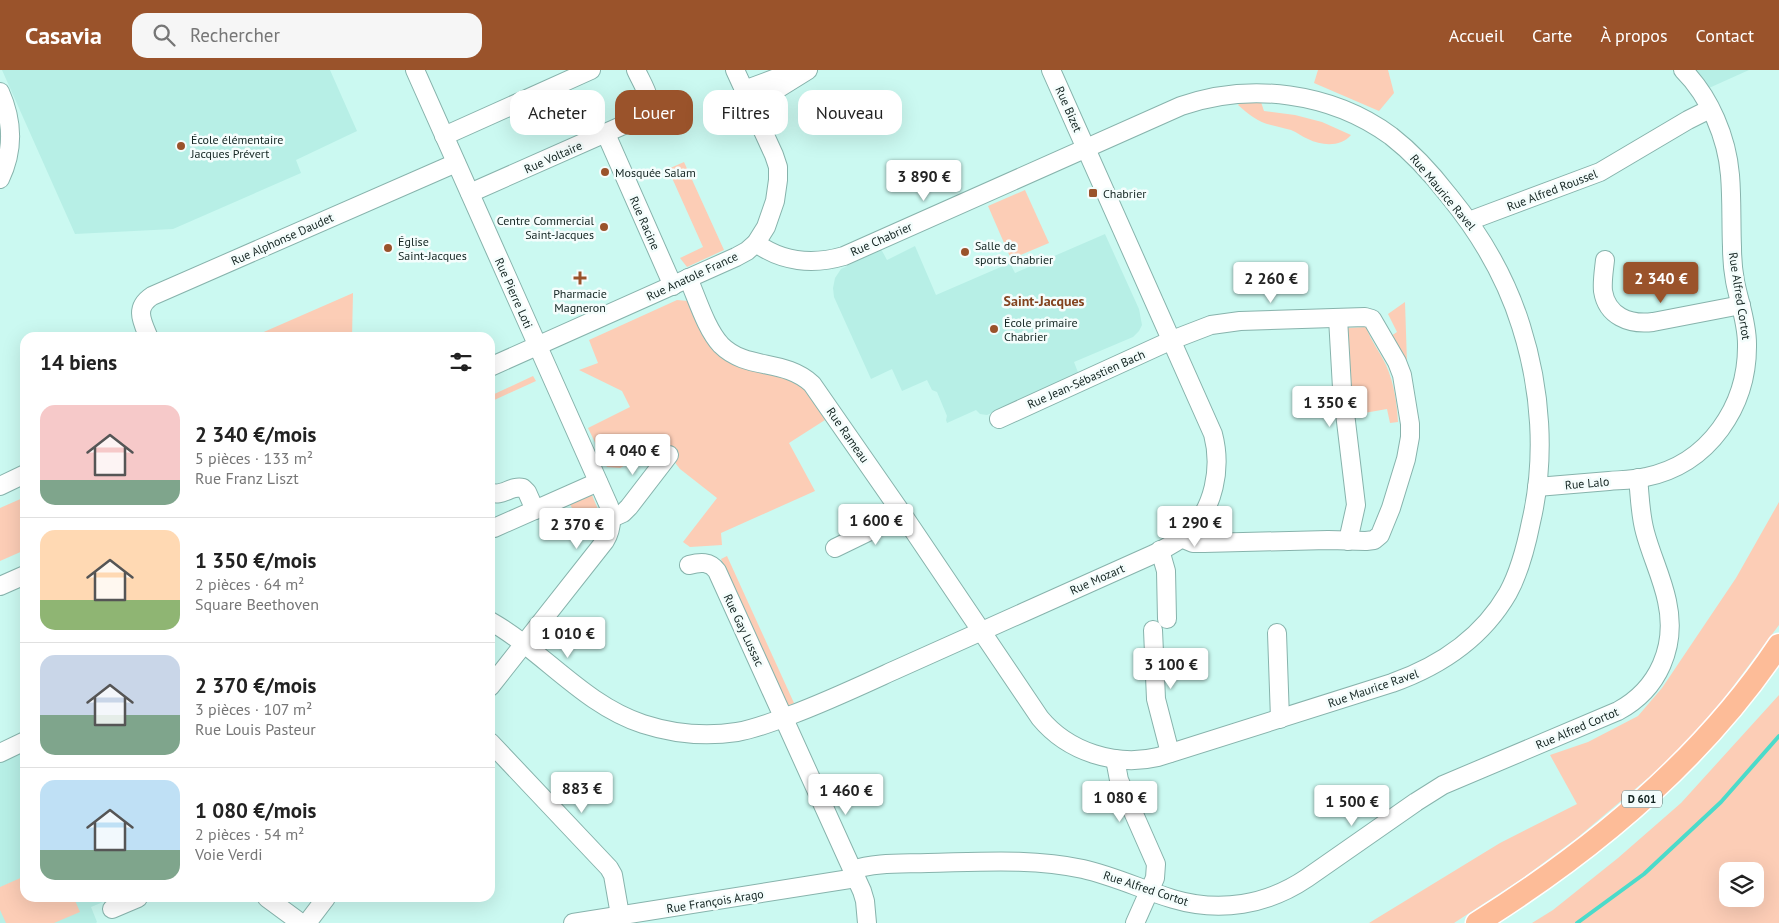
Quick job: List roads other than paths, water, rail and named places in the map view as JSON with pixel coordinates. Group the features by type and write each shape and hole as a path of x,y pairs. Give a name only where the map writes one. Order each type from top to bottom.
{"main road":[{"name":"D 601","path":"1477,923 1565,862 1615,823 1654,789 1709,734 1741,696 1779,645"},
{"name":"D 601","path":"1498,923 1594,855 1666,794 1730,728 1779,665"}],"street":[{"name":"Rue Pierre Loti","path":"415,70 609,506 612,518"},
{"path":"444,136 592,70"},
{"name":"Rue Voltaire","path":"470,193 644,116 648,112 650,105 649,98 636,70"},
{"name":"Rue Anatole France","path":"735,70 744,90"},
{"path":"759,90 797,70"},
{"path":"775,90 808,70"},
{"name":"Rue Bizet","path":"1051,70 1086,148"},
{"name":"Rue Alfred Cortot","path":"854,874 880,864 1032,861 1092,871 1180,901 1212,906 1244,904 1269,898 1286,891 1308,878 1416,802 1444,785 1612,714 1636,700 1650,686 1662,666 1668,646 1670,624 1665,592 1643,525 1638,478 1659,473 1689,458 1710,442 1729,416 1741,390 1747,364 1747,334 1733,265 1729,162 1723,140 1710,109 1698,87 1683,70"},
{"path":"0,92 9,116 11,128 10,146 1,172"},
{"name":"Rue Maurice Ravel","path":"982,631 1044,723 1056,734 1075,746 1094,754 1115,759 1143,760 1170,754 1415,675 1444,660 1465,644 1494,614 1514,582 1527,541 1537,487 1539,421 1534,376 1519,319 1502,276 1489,252 1468,221 1429,172 1404,146 1385,132 1344,110 1292,96 1255,93 1230,94 1181,106 1086,148"},
{"name":"Rue Alfred Roussel","path":"1468,221 1600,172 1710,109"},
{"name":"Rue Racine","path":"606,134 681,282"},
{"name":"Rue Anatole France","path":"495,365 742,254 756,243 772,215 777,194 778,173 764,135"},
{"name":"Rue Chabrier","path":"756,243 774,254 795,260 824,261 837,258 1086,148"},
{"name":"Rue Mozart","path":"495,625 605,706 634,721 691,734 723,734 754,728 830,699 1160,550 1181,538 1197,522 1208,503 1216,475 1216,452 1210,428 1086,148"},
{"name":"Rue Alphonse Daudet","path":"147,332 141,310 144,302 152,296 456,162"},
{"path":"1605,260 1603,289 1607,304 1616,315 1628,321 1640,323 1653,322 1741,306"},
{"name":"Rue Rameau","path":"681,282 712,332 722,346 732,354 743,359 787,368 808,380 982,631"},
{"name":"Rue Jean-Sébastien Bach","path":"999,419 1172,340 1224,322 1365,317 1372,319 1397,362 1402,375 1410,424 1407,451 1391,508 1382,532 1374,540 1366,542 1348,541"},
{"path":"1181,538 1204,543 1348,541 1356,504 1342,388 1338,318"},
{"path":"495,681 608,536 612,526 612,518 623,514 629,508 669,455"},
{"path":"0,486 20,476"},
{"name":"Rue Lalo","path":"1537,487 1638,478"},
{"path":"495,528 598,482"},
{"path":"495,493 498,494 514,487 522,488 535,510"},
{"path":"835,548 903,515"},
{"path":"1160,550 1166,571 1167,619"},
{"name":"Rue Gay Lussac","path":"689,565 698,563 709,564 717,571 854,874 865,901 867,923"},
{"path":"0,586 20,577"},
{"path":"1153,630 1157,705 1170,754"},
{"path":"1277,633 1280,719"},
{"path":"0,752 20,744"},
{"path":"495,747 609,868 613,875 620,916"},
{"path":"1115,759 1121,786 1155,860 1156,874 1135,923"},
{"name":"Rue François Arago","path":"573,923 854,874"},
{"path":"112,909 129,902"},
{"path":"272,902 301,923"},
{"path":"307,923 323,902"}],"waterway":[{"path":"1577,923 1644,874 1721,802 1779,736"}],"place":[{"name":"École élémentaire Jacques Prévert","path":"181,146"},
{"name":"Mosquée Salam","path":"605,172"},
{"name":"Chabrier","path":"1093,193"},
{"name":"Centre Commercial Saint-Jacques","path":"604,227"},
{"name":"Église Saint-Jacques","path":"388,248"},
{"name":"Salle de sports Chabrier","path":"965,252"},
{"name":"Pharmacie Magneron","path":"580,278"},
{"name":"École primaire Chabrier","path":"994,329"}],"district":[{"name":"Saint-Jacques","path":"1044,301"}]}
